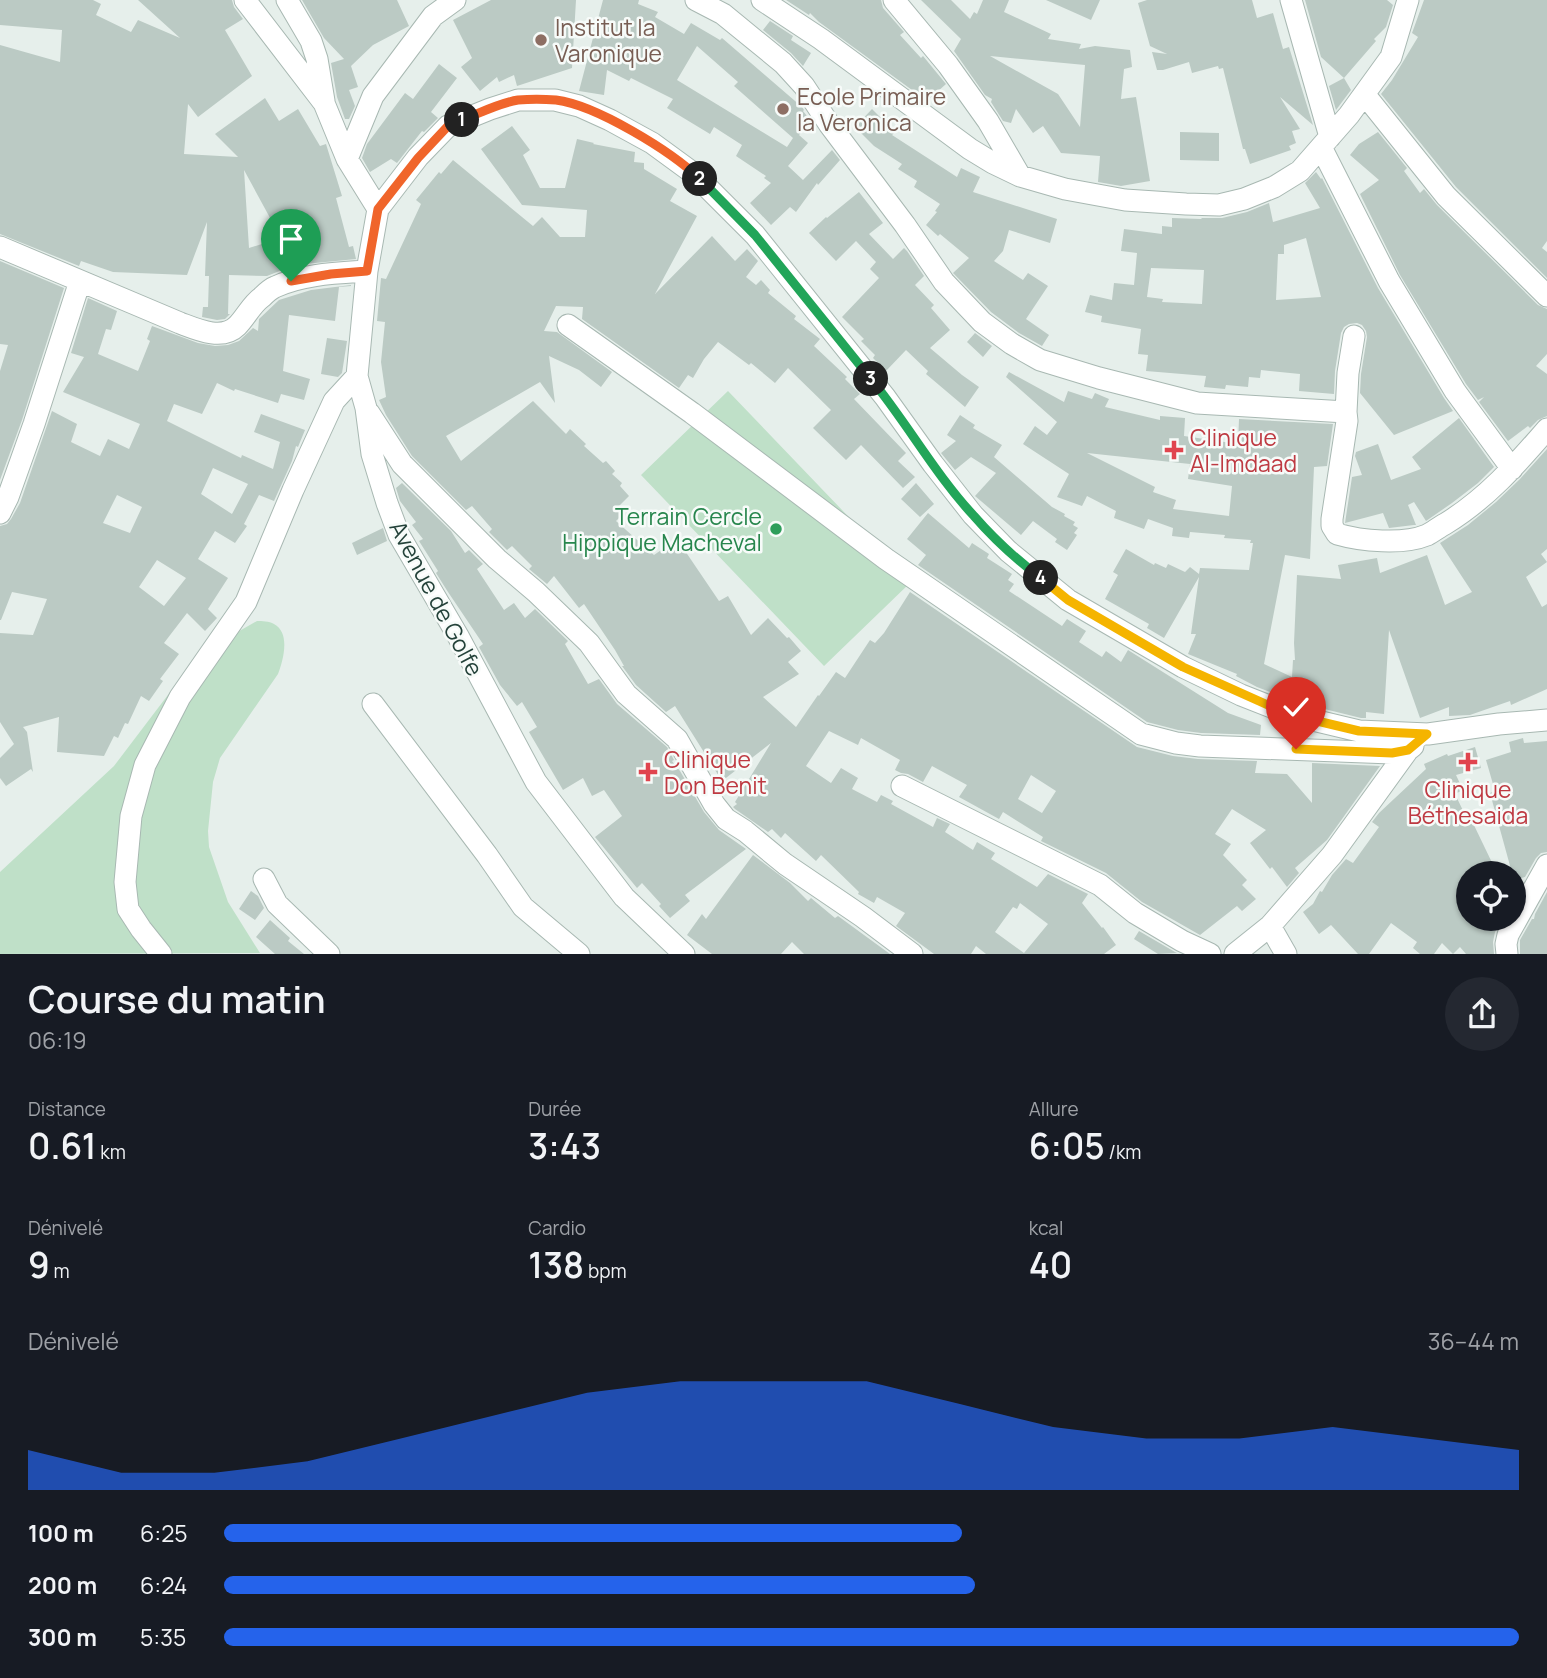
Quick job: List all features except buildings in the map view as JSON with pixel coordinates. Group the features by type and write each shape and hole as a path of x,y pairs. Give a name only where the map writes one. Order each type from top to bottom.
{"street":[{"path":"245,0 324,103"},
{"path":"288,0 311,41 324,103 347,159 378,209"},
{"path":"347,159 373,96 433,16 455,0"},
{"path":"696,0 723,14 783,63 804,86 944,282 982,322 1012,344 1040,360 1197,403 1346,412"},
{"path":"762,0 821,39 970,149 1020,176 1065,190 1125,200 1219,205 1274,187 1300,171 1364,96 1391,57 1408,0"},
{"path":"894,0 964,87 988,121 1020,176"},
{"path":"1291,0 1325,142 1389,281 1455,391 1513,470"},
{"path":"1364,96 1446,196 1547,296"},
{"name":"Avenue de Golfe","path":"684,954 624,897 536,782 458,636 399,535 372,454 366,408 357,376 367,271 378,209 418,158 448,126 518,100 555,100 579,106 652,143 694,173 755,235 885,397 973,515 1008,551 1068,600 1183,667 1241,695 1292,715 1359,731 1427,734 1547,720"},
{"path":"0,247 180,323 217,333 235,328 255,302 273,288 291,281 367,271"},
{"path":"0,513 34,424 80,281"},
{"path":"568,325 692,413 886,559 1142,734 1200,746 1392,753 1408,750"},
{"path":"1354,336 1348,373 1347,421 1332,519 1332,526 1337,534 1351,538 1393,541 1426,535 1458,516 1488,492 1513,470 1547,429"},
{"path":"161,954 128,909 125,882 131,816 145,765 180,697 246,602 334,401 357,376"},
{"path":"366,408 402,464 496,559 536,592 589,643 626,694 677,738 713,804 726,819 912,954"},
{"path":"373,704 523,907 579,954"},
{"path":"1234,954 1270,926 1332,855 1408,750 1427,734"},
{"path":"902,786 1100,885 1135,913 1210,954"},
{"path":"1507,954 1508,935 1547,865"},
{"path":"264,879 277,904 329,954"},
{"path":"1270,926 1286,954"}],"green space":[{"name":"Terrain Cercle Hippique Macheval","path":"728,391 911,582 824,666 641,475"},
{"path":"257,621 270,622 279,628 284,640 282,662 278,674 220,758 213,782 208,831 209,847 228,902 260,953 0,954 0,872 114,766 199,654"}],"place":[{"name":"Institut la Varonique","path":"541,40"},
{"name":"Ecole Primaire la Veronica","path":"783,109"},
{"name":"Clinique Al-Imdaad","path":"1174,450"},
{"name":"Terrain Cercle Hippique Macheval","path":"776,529"},
{"name":"Clinique Béthesaida","path":"1468,762"},
{"name":"Clinique Don Benit","path":"648,772"}],"route":[{"path":"291,281 367,271 378,209 418,158 448,126 518,100 555,100 579,106 610,120 652,143 694,173 725,203 755,235 885,397 973,515 1008,551 1068,600 1183,667 1241,695 1292,715 1359,731 1427,734 1408,750 1392,753 1296,749"}]}
